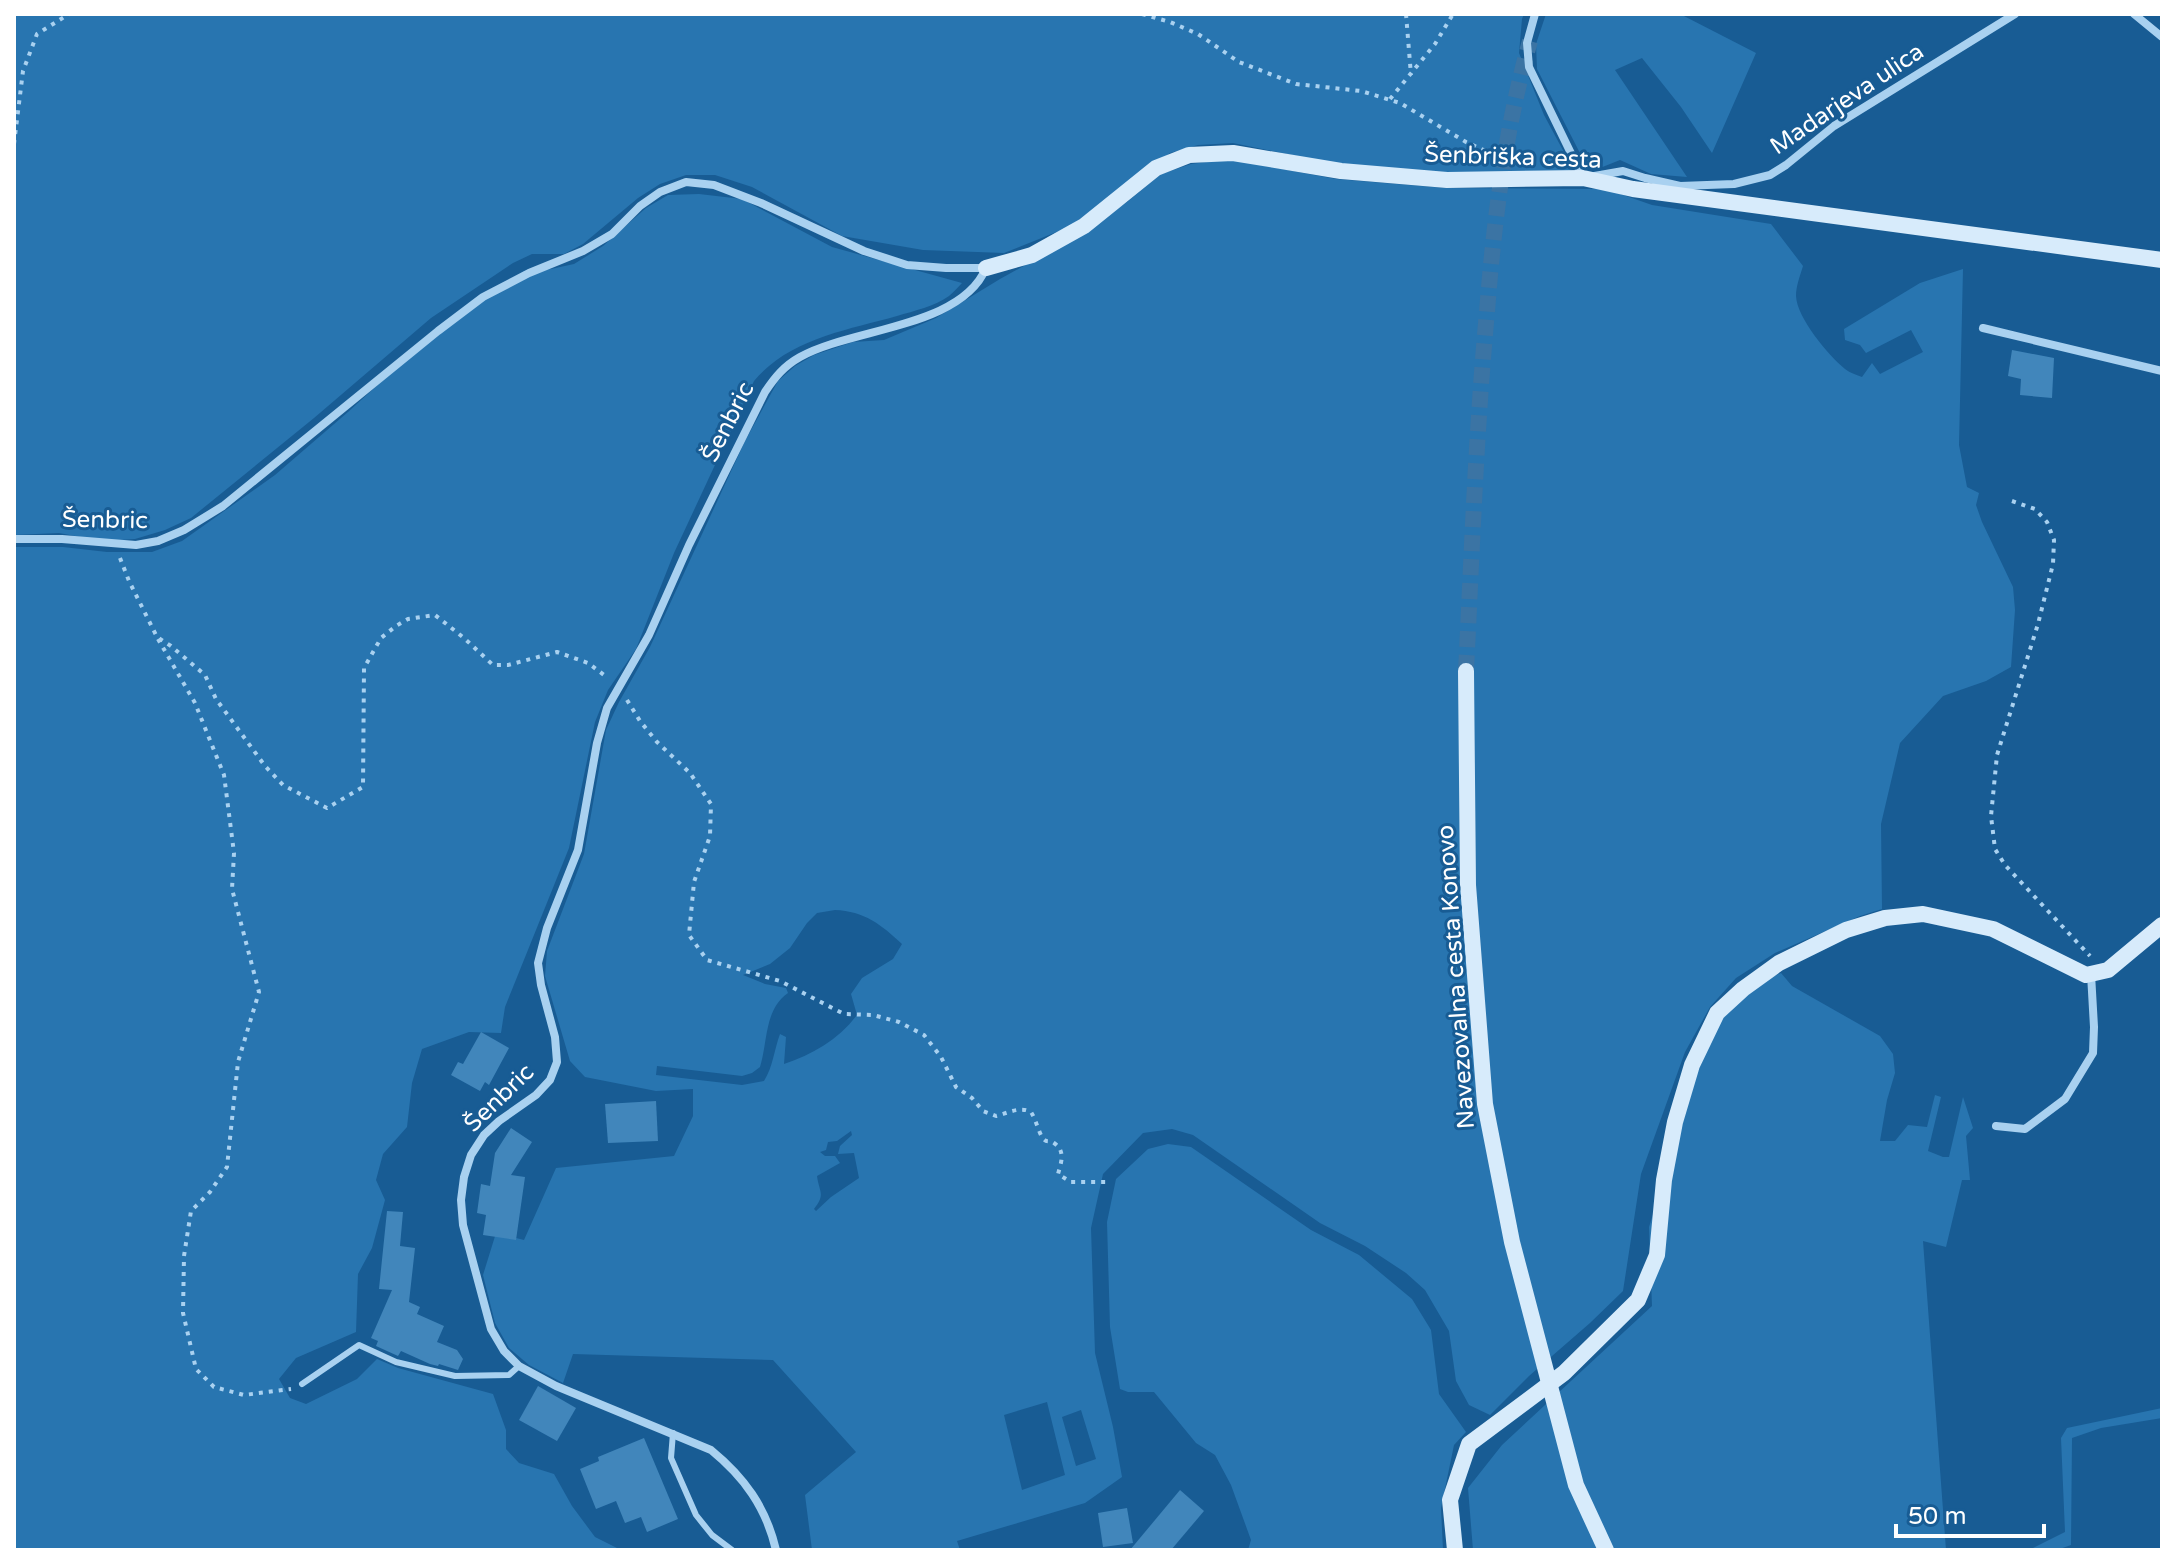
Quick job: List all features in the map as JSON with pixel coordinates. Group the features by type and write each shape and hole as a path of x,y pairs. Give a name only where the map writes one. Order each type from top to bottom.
{"street":[{"path":"1535,14 1527,43 1529,67 1583,178"},
{"name":"Madarjeva ulica","path":"1583,178 1623,171 1680,186 1734,184 1770,175 1834,126 2015,14"},
{"path":"2134,14 2162,37"},
{"name":"Šenbriška cesta","path":"986,268 1032,255 1084,226 1156,168 1189,155 1233,153 1341,171 1447,180 1583,178 1633,189 2162,260"},
{"name":"Šenbric","path":"14,539 136,545 158,541 184,530 223,506 483,297 529,273 583,251 612,234 640,206 660,192 686,182 714,185 761,203 864,251 907,265 986,268 982,279 963,298 933,313 801,356 779,371 765,392 689,545 649,635 607,708 597,743 578,850 547,928 538,963 555,1037 557,1062 550,1080 536,1095 484,1135 471,1155 464,1177 461,1200 463,1225 491,1329 504,1351 519,1366 556,1386 711,1450 750,1489 765,1513 776,1550"},
{"path":"1983,328 2162,371"},
{"name":"Navezovalna cesta Konovo","path":"1466,671 1468,885 1485,1104 1512,1242 1576,1485 1606,1550"},
{"path":"1455,1550 1450,1500 1469,1444 1564,1373 1638,1300 1657,1255 1664,1180 1675,1122 1692,1065 1717,1013 1743,989 1779,963 1846,930 1885,918 1923,914 1993,929 2086,975 2108,970 2162,925"},
{"path":"1996,1126 2025,1129 2065,1099 2093,1053 2097,972"}],"lane":[{"path":"302,1384 359,1345 396,1362 455,1376 509,1375 519,1366"},
{"path":"673,1433 671,1458 696,1515 712,1535 732,1550"}],"path":[{"path":"14,144 23,71 37,34 69,14"},
{"path":"1142,14 1198,34 1239,62 1296,84 1361,91 1400,103 1466,142 1521,167"},
{"path":"1406,14 1411,75"},
{"path":"1389,99 1435,44 1453,14"},
{"path":"2012,501 2035,509 2047,522 2054,540 2053,564 2038,624 1997,755 1991,816 1995,849 2005,865 2045,906 2097,972"},
{"path":"157,637 195,703 224,775 234,853 232,889 259,992 238,1062 227,1167 210,1192 191,1211 184,1256 183,1313 196,1369 214,1387 244,1395 292,1389 302,1384"}],"shaded area":[{"path":"14,14 1524,14 1519,53 1544,115 1573,169 1564,174 1449,176 1336,164 1233,143 1198,145 1170,153 1069,227 1004,253 923,250 842,236 752,187 715,175 686,175 660,184 638,198 583,244 564,254 532,254 513,263 431,318 191,518 135,539 102,541 59,533 14,535"},
{"path":"1546,14 1680,14 1756,53 1712,153 1642,58 1615,70 1687,177 1651,174 1620,160 1595,170 1584,161 1537,69 1536,44"},
{"path":"1228,159 1336,179 1446,188 1606,189 1652,205 1771,224 1803,266 1796,296 1807,325 1838,363 1862,377 1872,363 1880,374 1923,352 1911,330 1866,353 1860,345 1845,340 1844,329 1920,283 1963,269 1959,445 1967,487 1979,493 1976,505 1982,522 2013,587 2015,610 2011,667 1986,681 1943,696 1900,743 1881,824 1882,909 1775,953 1736,978 1710,1007 1685,1052 1641,1174 1623,1291 1490,1415 1469,1405 1456,1381 1449,1331 1425,1290 1406,1273 1365,1246 1320,1223 1193,1135 1172,1129 1143,1133 1103,1174 1091,1228 1095,1353 1122,1477 1085,1503 957,1541 960,1550 812,1550 805,1495 856,1452 773,1360 573,1354 563,1383 529,1365 509,1348 495,1323 483,1275 496,1233 524,1240 556,1168 674,1156 693,1116 693,1089 656,1091 585,1077 570,1061 545,976 547,951 584,854 606,730 650,647 745,441 778,381 814,355 853,342 884,340 936,318 1076,237 1161,174 1191,164","holes":["835,910 864,916 902,944 893,959 862,978 851,994 857,1015 850,1024 824,1045 784,1064 786,1037 780,1034 764,1081 742,1085 656,1075 657,1066 742,1076 760,1067 771,1017 780,1000 788,993 786,988 743,975 770,964 790,948 817,913","851,1131 852,1135 840,1146 838,1154 854,1153 859,1178 816,1211 814,1209 821,1196 817,1176 840,1163 835,1156 825,1156 820,1152 826,1150 828,1142 837,1141","1047,1402 1065,1475 1022,1490 1004,1415","1081,1410 1096,1459 1076,1466 1062,1417"]},
{"path":"699,194 742,199 832,247 962,283 949,296 931,305 801,346 784,355 754,381 674,553 636,649 608,690 595,722 569,848 505,1007 501,1033 469,1032 422,1049 412,1083 407,1127 383,1154 376,1180 385,1200 372,1248 358,1274 356,1332 296,1358 279,1379 290,1398 306,1404 357,1379 377,1359 398,1368 493,1394 506,1430 506,1449 519,1463 554,1474 595,1537 621,1550 14,1550 14,547 152,552 182,541 275,475 439,329 524,271 574,264 603,246 646,208 668,195"},
{"path":"1781,973 1792,986 1880,1036 1893,1054 1895,1073 1880,1141 1895,1141 1908,1125 1927,1127 1935,1095 1941,1097 1928,1151 1949,1157 1963,1097 1973,1128 1966,1136 1970,1180 1962,1180 1946,1247 1923,1241 1946,1550 1473,1550 1468,1488 1502,1445 1652,1306 1649,1227 1664,1180 1675,1122 1717,1021 1753,984"},
{"path":"1168,1144 1191,1147 1311,1230 1359,1255 1412,1299 1431,1330 1439,1394 1466,1432 1454,1445 1441,1508 1443,1550 1248,1550 1251,1540 1231,1485 1215,1455 1196,1443 1154,1392 1120,1389 1110,1327 1107,1222 1116,1179 1148,1149"},
{"path":"2162,1408 2162,1418 2101,1428 2072,1438 2071,1545 2057,1550 2029,1550 2065,1532 2061,1438 2067,1428"}],"building":[{"path":"2012,350 2054,358 2052,398 2020,395 2021,379 2008,376"},
{"path":"481,1032 509,1048 489,1085 485,1082 480,1091 451,1075 458,1062 463,1064"},
{"path":"656,1101 658,1141 608,1143 605,1104"},
{"path":"511,1128 532,1142 511,1175 525,1177 516,1240 483,1235 486,1215 477,1213 481,1184 490,1186 495,1153"},
{"path":"387,1211 403,1212 400,1246 415,1248 409,1302 420,1307 417,1314 444,1326 437,1342 457,1350 463,1359 458,1370 430,1364 401,1351 398,1356 376,1346 378,1341 371,1338 392,1290 379,1289"},
{"path":"538,1386 576,1408 557,1441 519,1420"},
{"path":"644,1438 678,1519 647,1532 641,1517 625,1523 616,1501 596,1509 580,1469 599,1461 598,1457"},
{"path":"1180,1490 1204,1511 1171,1550 1130,1550"},
{"path":"1127,1508 1133,1543 1103,1547 1098,1513"}],"tunnel":[{"path":"1466,671 1480,401 1493,244 1507,141 1530,41"}]}
